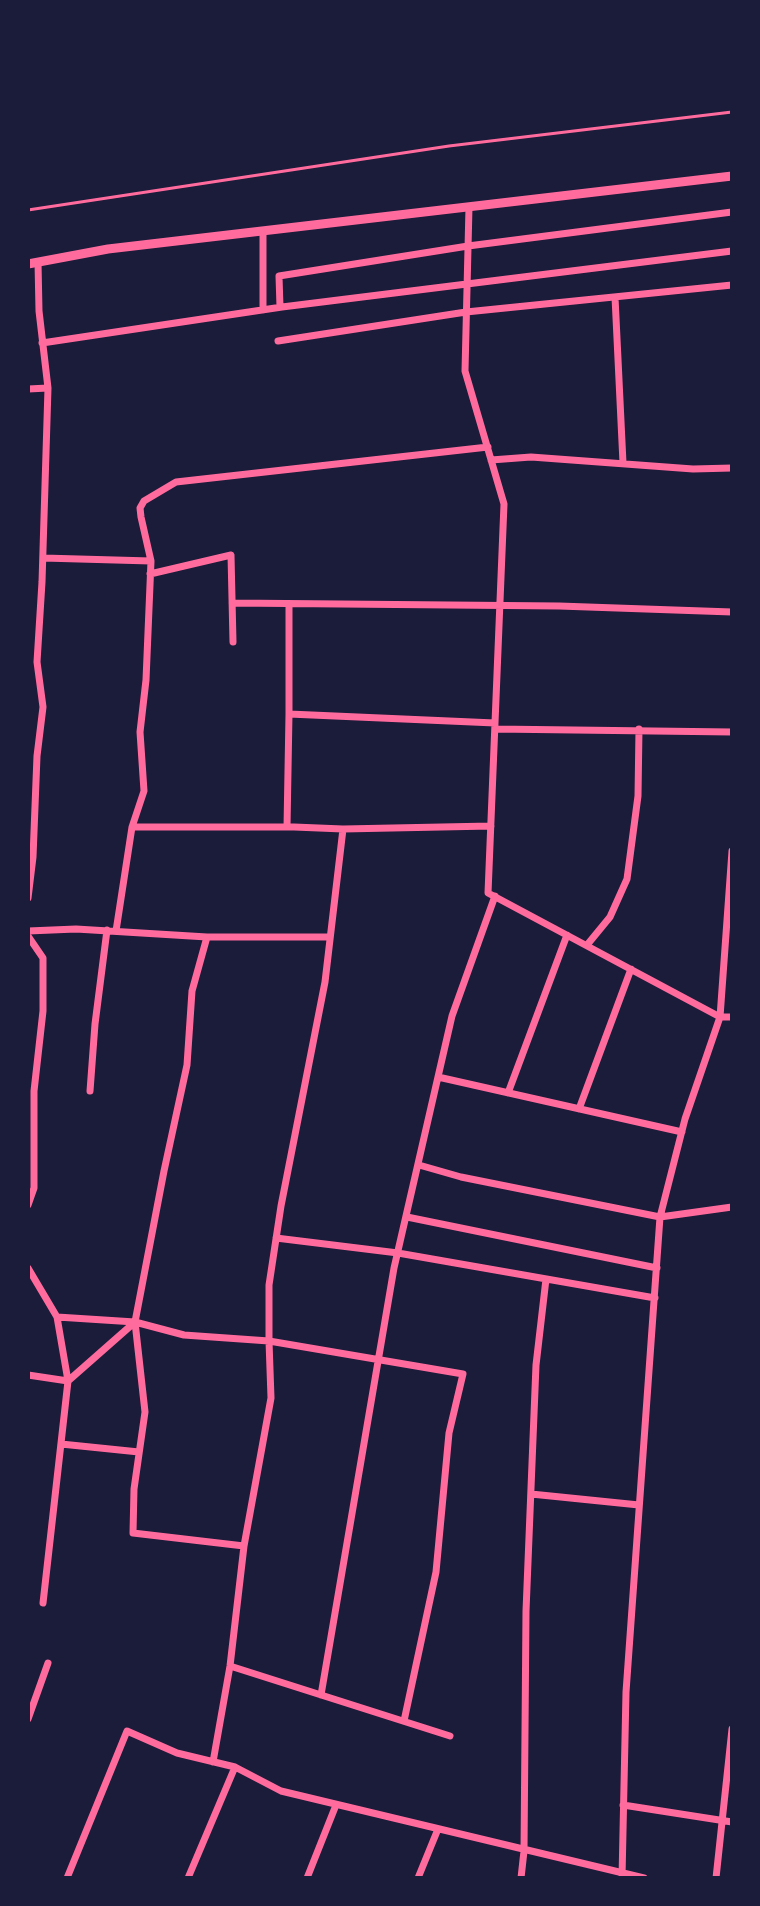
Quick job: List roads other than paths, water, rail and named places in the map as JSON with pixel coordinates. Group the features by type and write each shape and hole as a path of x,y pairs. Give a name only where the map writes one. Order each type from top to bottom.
{"street":[{"path":"28,898 43,707 37,662 48,388 33,263 108,249 732,176"},
{"path":"469,207 465,371 504,504 488,893 720,1017 732,1017"},
{"path":"280,307 279,276 468,246 732,212"},
{"path":"263,231 263,310"},
{"path":"42,343 280,307 732,251"},
{"path":"278,341 466,312 732,285"},
{"path":"615,297 623,463"},
{"path":"28,389 48,388"},
{"path":"90,1091 93,1048 112,930 132,827 144,791 140,732 146,680 151,561 140,508 149,496 176,482 488,447"},
{"path":"491,460 531,457 693,469 732,468"},
{"path":"150,574 231,555 233,642"},
{"path":"43,558 151,561"},
{"path":"232,603 732,612"},
{"path":"287,827 289,604"},
{"path":"289,714 495,726 732,732"},
{"path":"587,945 610,917 627,879 638,796 639,729"},
{"path":"132,827 343,829 491,826"},
{"path":"213,1762 230,1666 244,1546 271,1398 269,1285 325,982 343,829"},
{"path":"622,1875 626,1692 660,1217 682,1132 720,1017 732,851"},
{"path":"321,1695 398,1253 452,1016 495,896"},
{"path":"28,1205 34,1188 31,1155 43,1011 43,958 28,934 112,930 207,937 330,937"},
{"path":"508,1093 567,935"},
{"path":"207,937 192,991 187,1065 135,1322 145,1412 134,1489 133,1533 244,1546"},
{"path":"579,1109 631,969"},
{"path":"438,1077 682,1132"},
{"path":"419,1165 461,1177 660,1217 732,1207"},
{"path":"407,1217 657,1268"},
{"path":"276,1238 398,1253 655,1298"},
{"path":"28,1268 57,1317 68,1381 43,1603"},
{"path":"521,1878 524,1851 526,1611 536,1365 546,1279"},
{"path":"57,1317 135,1322 184,1335 269,1341 463,1374 449,1433 436,1572 404,1721"},
{"path":"28,1375 68,1381 135,1322"},
{"path":"61,1444 139,1452"},
{"path":"531,1494 639,1505"},
{"path":"28,1719 48,1663"},
{"path":"230,1666 450,1736"},
{"path":"716,1878 732,1729"},
{"path":"67,1878 127,1731 177,1753 235,1767 281,1791 644,1878"},
{"path":"188,1878 235,1767"},
{"path":"307,1878 336,1805"},
{"path":"623,1805 732,1822"},
{"path":"418,1878 438,1829"}],"lane":[{"path":"28,210 449,146 732,112"}]}
